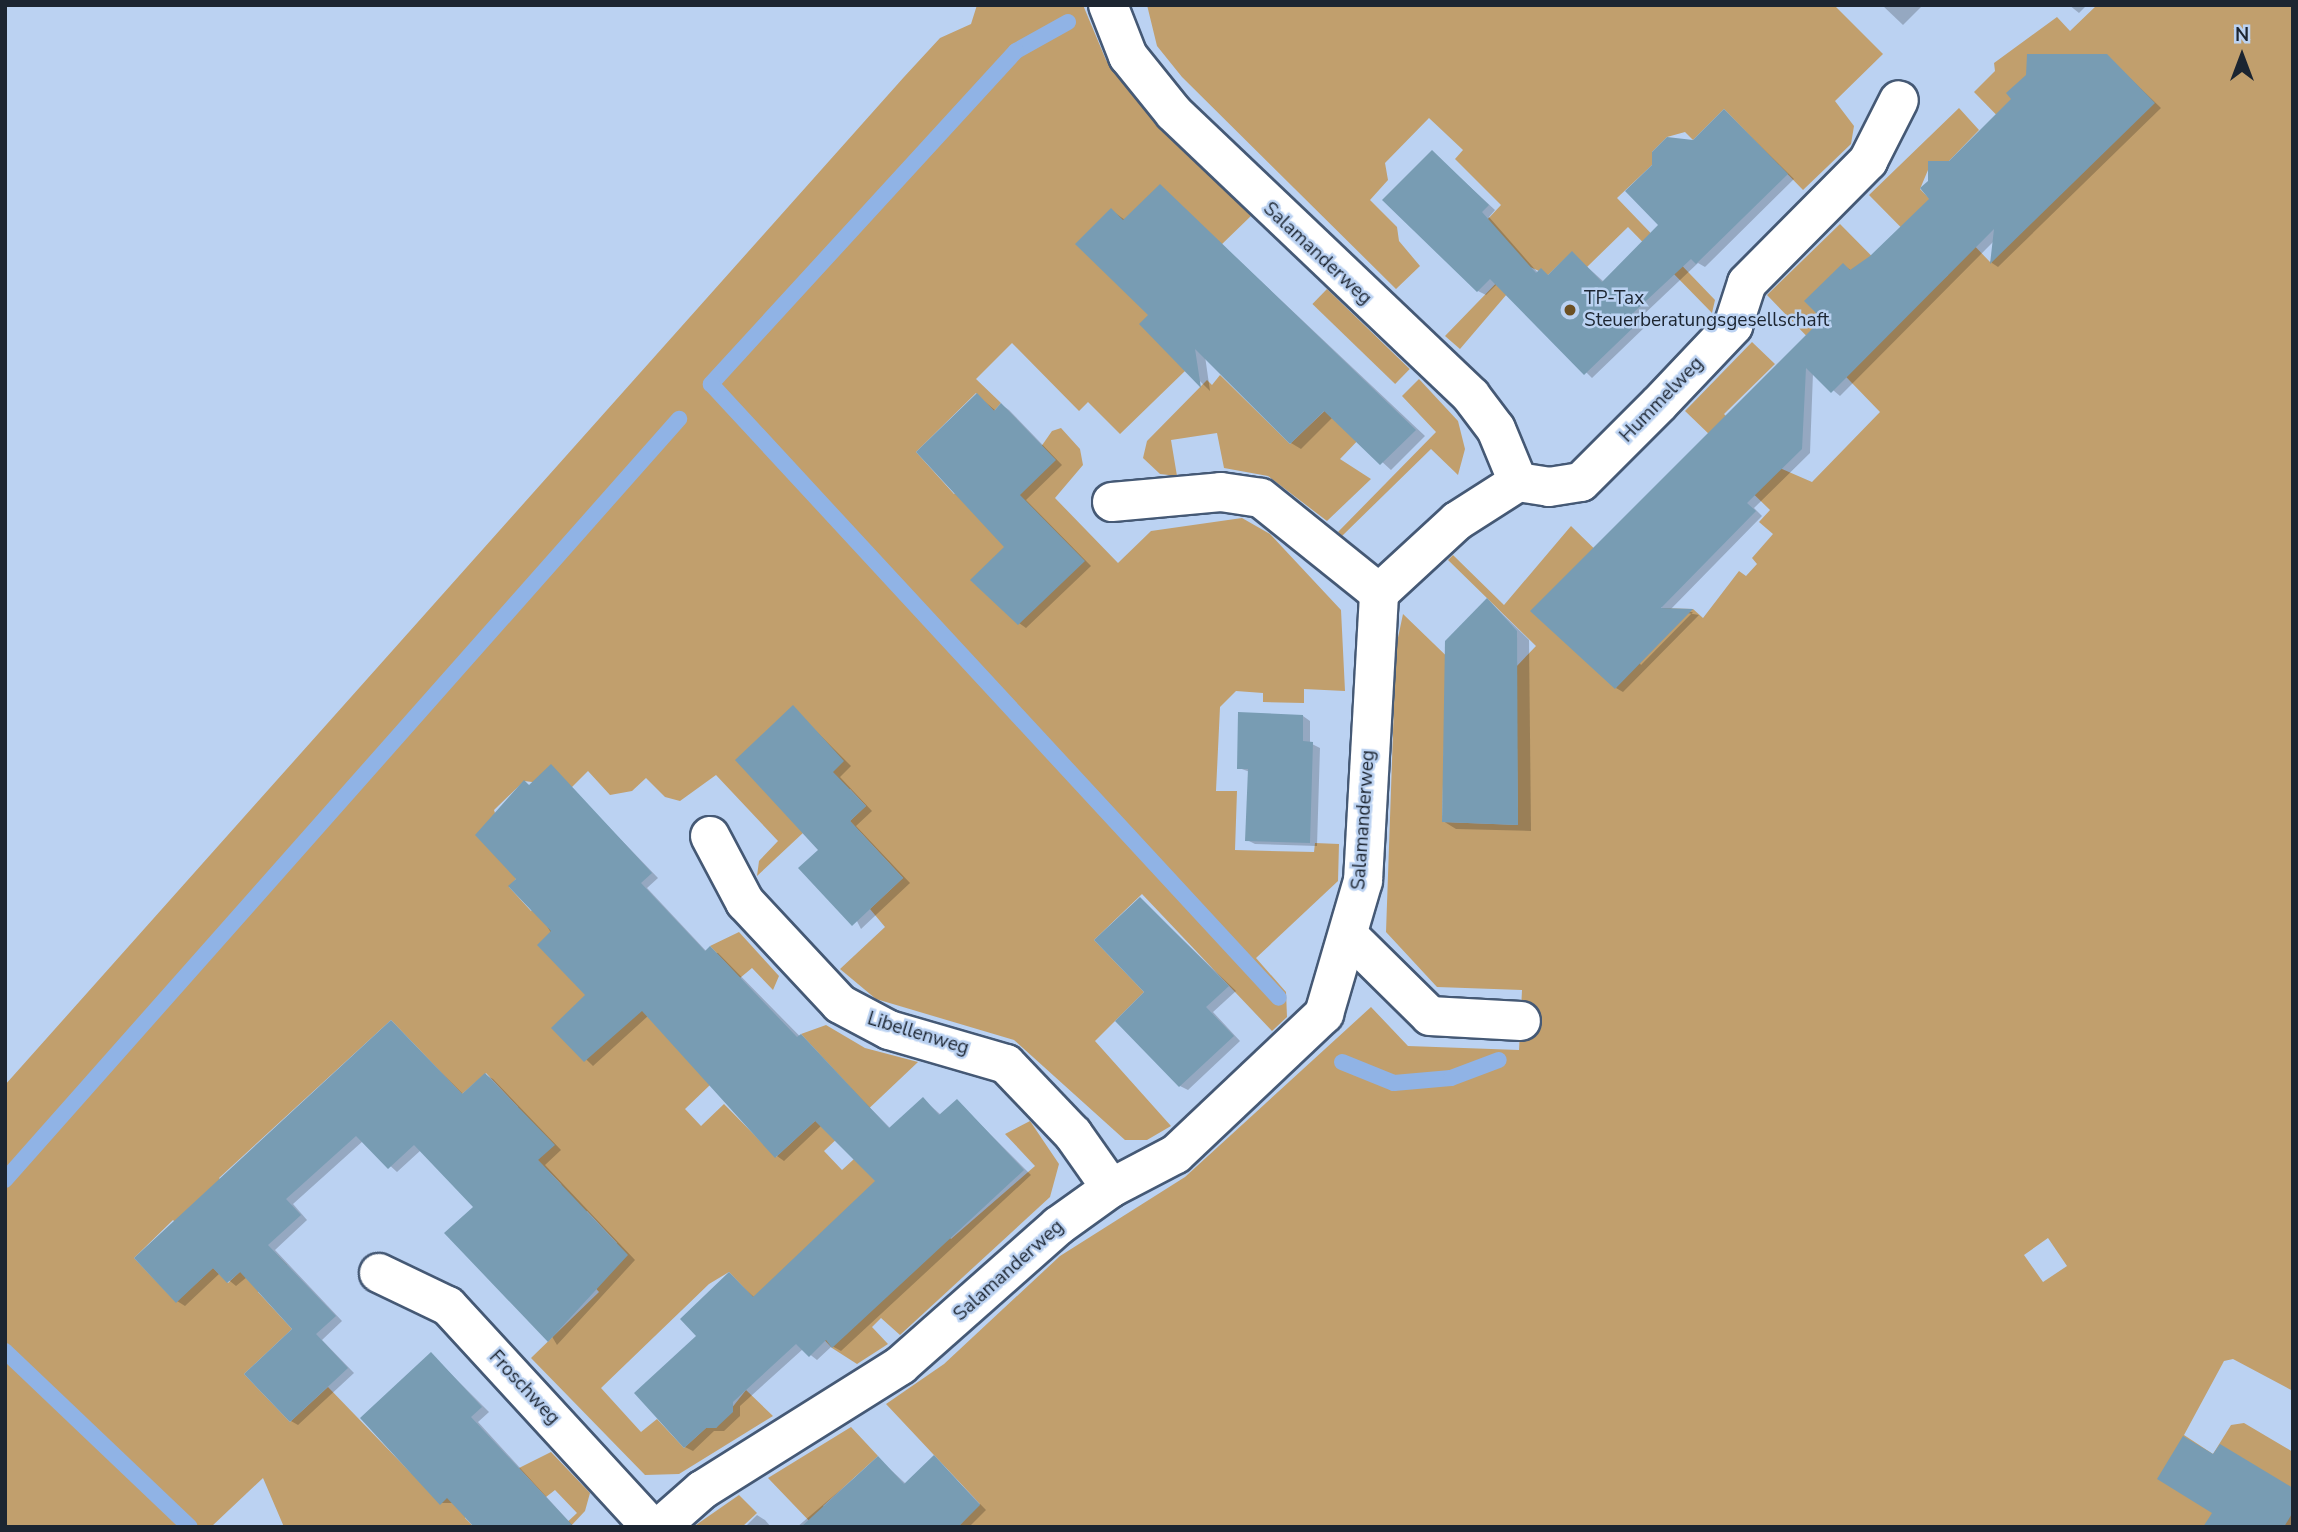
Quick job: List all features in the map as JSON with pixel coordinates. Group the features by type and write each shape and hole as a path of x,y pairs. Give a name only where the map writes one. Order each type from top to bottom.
{"street":[{"name":"Salamanderweg","path":"1108,5 1128,56 1174,113 1471,396 1496,429 1518,482"},
{"name":"Hummelweg","path":"1518,482 1549,487 1581,482 1660,404 1733,326 1747,283 1868,161 1899,100"},
{"path":"1112,502 1221,492 1261,498 1379,593 1457,521 1518,482"},
{"name":"Salamanderweg","path":"660,1527 702,1490 901,1365 1058,1226 1111,1188 1176,1154 1325,1014 1363,881 1379,593"},
{"name":"Libellenweg","path":"710,836 746,902 840,1003 889,1030 1006,1064 1073,1134 1111,1188"},
{"path":"1348,935 1430,1016 1521,1021"},
{"name":"Froschweg","path":"379,1273 448,1306 651,1527"}],"shaded area":[{"path":"977,5 1083,5 1106,60 1128,90 1252,215 1220,246 1185,371 1120,434 1088,402 1079,411 1012,343 976,379 1001,403 994,411 976,393 916,452 954,494 1036,454 1052,431 1061,428 1080,449 1083,465 1055,498 1118,563 1151,531 1242,518 1270,534 1341,610 1345,691 1304,689 1304,703 1263,702 1263,693 1236,691 1220,707 1216,791 1237,791 1235,850 1314,852 1315,843 1339,844 1338,881 1256,958 1286,992 1287,1017 1272,1031 1142,894 1094,940 1144,992 1095,1041 1171,1126 1147,1140 1125,1140 1014,1040 876,999 840,969 885,927 870,909 903,878 850,821 866,806 850,789 757,876 759,861 778,841 716,775 680,801 665,797 646,778 632,791 610,795 588,771 572,787 524,781 494,810 516,879 509,887 531,911 565,880 649,935 710,1085 685,1109 701,1126 724,1104 776,1157 851,1088 801,1034 826,1025 865,1048 918,1062 824,1151 842,1170 865,1149 951,1239 1035,1166 1005,1134 1030,1121 1059,1164 1050,1197 900,1335 881,1318 872,1327 888,1344 857,1364 832,1348 786,1299 770,1315 729,1272 709,1284 601,1388 641,1432 657,1419 684,1448 706,1428 716,1428 746,1390 773,1416 679,1474 645,1475 531,1358 599,1292 584,1275 617,1243 587,1211 577,1219 561,1184 532,1154 494,1131 518,1107 486,1073 462,1094 391,1020 219,1178 229,1190 184,1231 173,1220 134,1258 176,1302 213,1268 228,1283 268,1246 287,1265 258,1292 292,1329 244,1374 290,1422 328,1387 411,1473 473,1474 465,1518 474,1527 284,1527 263,1478 211,1527 5,1527 5,1085 904,77 940,38 971,24"},
{"path":"1147,5 1834,5 1883,54 1835,101 1854,126 1851,144 1803,190 1724,109 1693,140 1685,132 1667,137 1652,152 1652,165 1617,198 1715,300 1712,313 1628,227 1587,267 1572,252 1548,275 1530,267 1460,349 1445,336 1506,273 1472,236 1501,205 1455,159 1463,150 1429,118 1385,163 1388,180 1370,200 1397,227 1399,241 1420,266 1396,289 1182,77 1157,46"},
{"path":"2097,5 2293,5 2293,1391 2233,1359 2224,1361 2184,1435 2213,1454 2231,1425 2244,1423 2293,1452 2293,1527 958,1527 980,1504 886,1404 944,1364 1060,1256 1185,1177 1371,1007 1408,1046 1519,1050 1522,990 1437,987 1386,932 1396,647 1403,614 1464,673 1445,709 1442,822 1518,825 1516,667 1536,646 1448,560 1453,555 1504,605 1571,526 1655,608 1693,609 1703,618 1739,571 1746,576 1757,564 1752,558 1773,534 1759,522 1770,510 1704,446 1712,437 1685,411 1752,342 1775,364 1724,414 1773,465 1812,482 1880,412 1767,295 1840,224 1918,303 1948,275 1869,195 1959,108 1979,130 1949,161 1928,170 1920,189 1990,262 2067,187 1974,92 1995,71 1994,63 2057,17 2070,31","holes":["2048,1238 2067,1266 2043,1282 2024,1255"]},
{"path":"1327,289 1410,369 1395,384 1312,304"},
{"path":"1220,375 1290,444 1333,403 1364,434 1340,459 1371,479 1327,521 1268,476 1224,468 1217,433 1171,440 1177,476 1160,474 1143,458 1147,441 1207,380 1212,385"},
{"path":"1419,379 1458,421 1465,449 1458,475 1431,449 1342,536 1338,532 1436,432 1402,396"},
{"path":"739,932 779,976 773,990 752,968 740,978 710,946"},
{"path":"851,1427 878,1456 823,1506 842,1527 815,1527 768,1478"},
{"path":"551,1452 590,1493 585,1511 570,1527 562,1527 577,1513 555,1490 546,1497 519,1468"},
{"path":"739,1495 757,1513 742,1527 693,1527"}],"building":[{"path":"2027,54 2107,54 2155,103 1990,264 1994,229 1831,393 1806,368 1802,449 1747,503 1756,511 1661,608 1693,609 1615,689 1530,611 1822,319 1804,301 1843,263 1850,270 1870,256 1929,199 1920,188 1928,181 1928,161 1949,161 2011,99 2006,93 2026,75"},
{"path":"1724,109 1788,174 1696,264 1691,259 1633,313 1641,320 1584,375 1490,279 1477,292 1382,200 1432,150 1489,205 1482,212 1536,273 1541,268 1548,275 1572,251 1602,282 1658,225 1625,191 1652,165 1652,152 1667,137 1693,140"},
{"path":"1160,184 1416,430 1380,465 1324,411 1290,444 1195,349 1201,388 1139,324 1148,315 1075,244 1111,208 1123,220"},
{"path":"977,393 994,411 1001,403 1056,460 1020,495 1085,561 1018,625 970,580 1004,547 916,452"},
{"path":"1487,598 1517,631 1518,825 1442,822 1445,641"},
{"path":"793,705 844,761 833,772 866,806 850,821 903,878 852,926 798,868 818,850 735,760"},
{"path":"1238,712 1303,715 1303,741 1313,742 1310,843 1245,841 1248,769 1237,769"},
{"path":"551,764 652,873 641,883 705,951 710,946 797,1037 801,1034 889,1128 923,1097 939,1115 957,1099 1024,1170 832,1348 826,1340 809,1357 796,1344 733,1402 733,1412 716,1428 706,1428 684,1448 634,1393 696,1336 680,1319 729,1272 753,1297 875,1181 815,1121 775,1158 642,1011 584,1062 551,1028 585,995 537,945 551,931 508,886 516,879 475,835 524,780 529,785"},
{"path":"1140,897 1229,986 1206,1007 1234,1036 1179,1087 1115,1021 1144,992 1094,940"},
{"path":"391,1020 462,1094 485,1073 555,1145 538,1160 628,1255 548,1342 444,1233 473,1207 414,1145 388,1169 356,1136 286,1199 301,1215 268,1245 336,1316 316,1334 348,1368 290,1422 244,1374 292,1329 240,1272 227,1283 213,1268 176,1303 134,1258"},
{"path":"431,1352 482,1407 471,1417 574,1527 474,1527 447,1498 440,1505 360,1418"},
{"path":"2183,1436 2213,1454 2220,1444 2293,1488 2293,1512 2284,1527 2203,1527 2212,1513 2157,1479"},
{"path":"934,1455 980,1505 958,1527 801,1527 878,1456 904,1484"}],"waterway":[{"path":"1068,22 1016,51 711,384 1279,998"},
{"path":"5,1180 679,419"},
{"path":"1342,1062 1394,1083 1451,1078 1499,1060"},
{"path":"5,1351 190,1527"}],"place":[{"name":"TP-Tax Steuerberatungsgesellschaft","path":"1570,310"}]}
